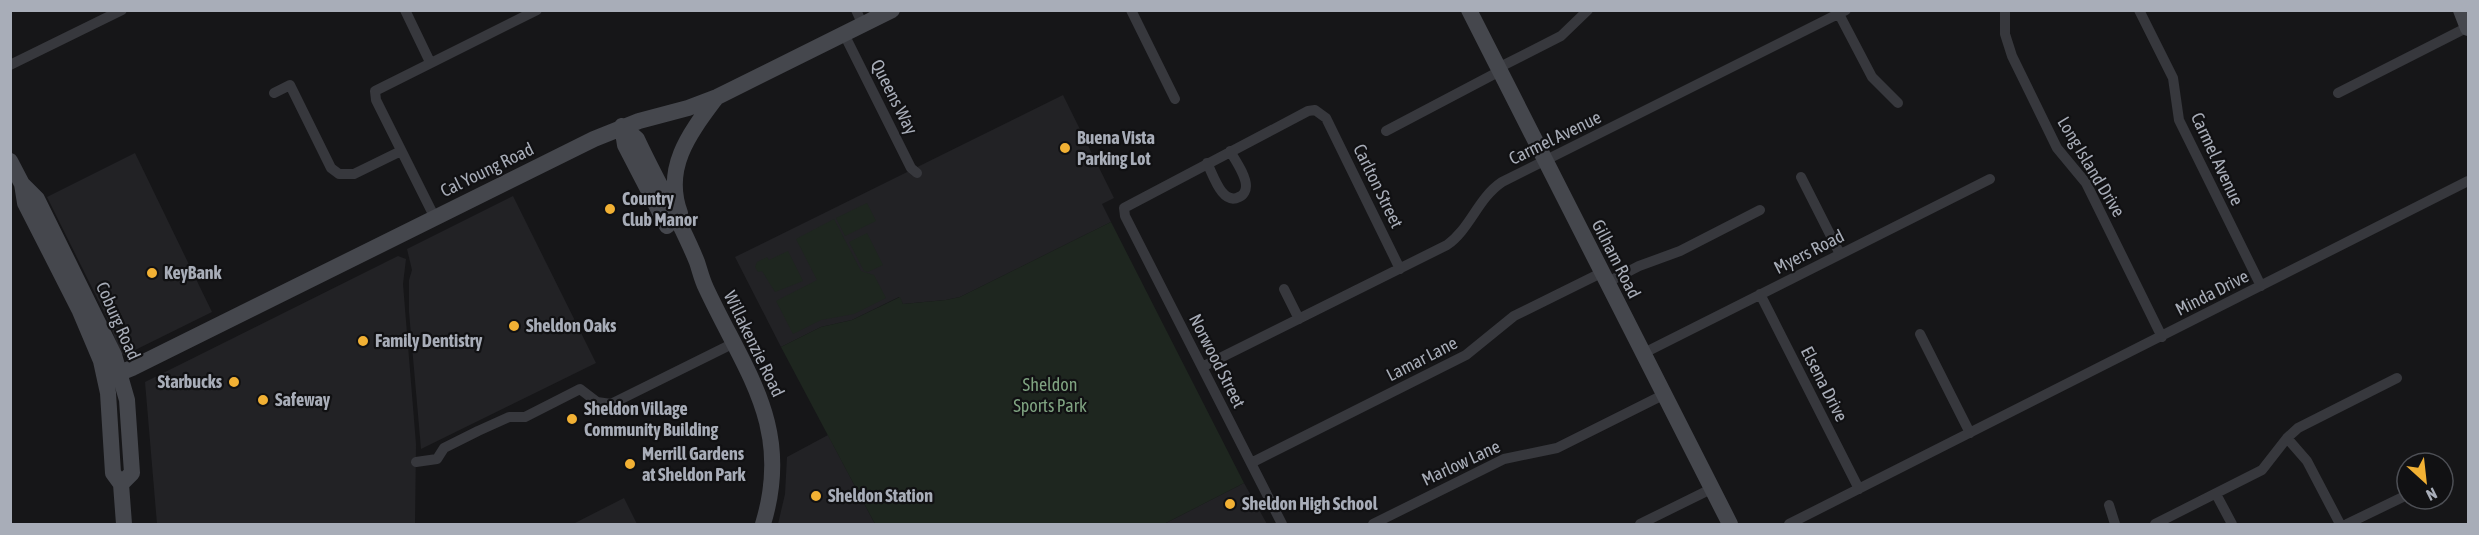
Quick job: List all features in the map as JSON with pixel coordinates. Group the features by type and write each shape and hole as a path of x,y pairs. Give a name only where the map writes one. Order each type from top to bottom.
{"street":[{"path":"10,65 122,10"},
{"path":"405,10 430,62"},
{"path":"435,218 374,93 379,88 430,62 537,10"},
{"name":"Cal Young Road","path":"113,376 622,126 688,108 717,97 844,34 859,18 891,10"},
{"path":"1131,10 1175,99"},
{"name":"Gilham Road","path":"1469,10 1730,525"},
{"path":"1386,131 1561,36 1588,10"},
{"name":"Long Island Drive","path":"2005,10 2005,34 2012,56 2057,148 2086,183 2162,337"},
{"name":"Carmel Avenue","path":"2139,10 2172,75 2179,120 2261,286"},
{"path":"2338,93 2468,28 2461,10"},
{"path":"1843,12 1872,77 1898,103"},
{"name":"Carmel Avenue","path":"1202,367 1450,243 1497,185 1843,12"},
{"name":"Queens Way","path":"844,34 912,168 917,173"},
{"path":"274,93 295,82 331,168 336,173 351,175 401,151"},
{"path":"697,261 677,203 675,171 685,142 717,97"},
{"name":"Carlton Street","path":"1230,151 1308,111 1318,111 1326,118 1400,269"},
{"name":"Willakenzie Road","path":"622,126 636,139 697,261 705,286 761,398 771,440 772,485 764,525"},
{"name":"Willakenzie Road","path":"622,126 625,145 680,252 705,286"},
{"path":"1230,151 1246,184 1245,193 1238,198 1230,198 1223,193 1207,163 1230,151"},
{"name":"Coburg Road","path":"10,160 16,187 113,376 108,393 113,473 121,484 124,525"},
{"name":"Norwood Street","path":"1207,163 1127,205 1123,212 1282,525"},
{"path":"1801,177 1840,254"},
{"name":"Myers Road","path":"1642,354 1990,179"},
{"name":"Minda Drive","path":"1789,525 2469,181"},
{"name":"Lamar Lane","path":"1251,463 1466,355 1514,316 1603,278 1680,251 1760,210"},
{"path":"1284,289 1299,319"},
{"name":"Elsena Drive","path":"1760,294 1859,489"},
{"path":"1920,334 1970,433"},
{"path":"416,462 438,459 444,448 507,417 525,417 582,389 597,402 610,404 734,343"},
{"path":"2155,525 2262,470 2286,438 2298,428 2397,378"},
{"name":"Marlow Lane","path":"1373,525 1500,460 1557,448 1663,395"},
{"path":"2286,438 2307,461 2340,525"},
{"path":"1640,525 1711,489"},
{"path":"2216,494 2232,525"},
{"path":"2348,525 2395,501"},
{"path":"2109,505 2115,525"}],"shaded area":[{"path":"1063,95 1114,198 1102,204 1111,222 960,297 903,304 899,297 852,320 821,327 781,347 735,257"},
{"path":"135,153 212,312 125,355 121,354 107,318 47,197"},
{"path":"513,196 596,363 421,449 409,312 409,280 412,270 407,249"},
{"path":"398,256 406,259 403,284 416,444 415,524 157,524 145,382"},
{"path":"828,435 875,524 778,524 785,494 787,457"},
{"name":"Sheldon High School","path":"1244,483 1267,524 1164,524"},
{"path":"624,498 637,524 573,524"}],"green space":[{"path":"867,203 876,221 845,236 836,218"},
{"path":"834,219 861,271 874,275 886,298 854,314 821,320 793,334 776,301 817,280 796,239"},
{"name":"Sheldon Sports Park","path":"1111,222 1244,483 1164,524 875,524 781,347 821,327 852,320 900,297 903,304 960,297"},
{"path":"867,233 883,265 868,272 864,271 849,242"},
{"path":"788,251 803,281 775,292 762,271 758,272 755,267 757,262 767,257 769,260"}],"place":[{"name":"Buena Vista Parking Lot","path":"1065,148"},
{"name":"Country Club Manor","path":"610,209"},
{"name":"KeyBank","path":"152,273"},
{"name":"Sheldon Oaks","path":"514,326"},
{"name":"Family Dentistry","path":"363,341"},
{"name":"Starbucks","path":"234,382"},
{"name":"Safeway","path":"263,400"},
{"name":"Sheldon Village Community Building","path":"572,419"},
{"name":"Merrill Gardens at Sheldon Park","path":"630,464"},
{"name":"Sheldon Station","path":"816,496"},
{"name":"Sheldon High School","path":"1230,504"}]}
